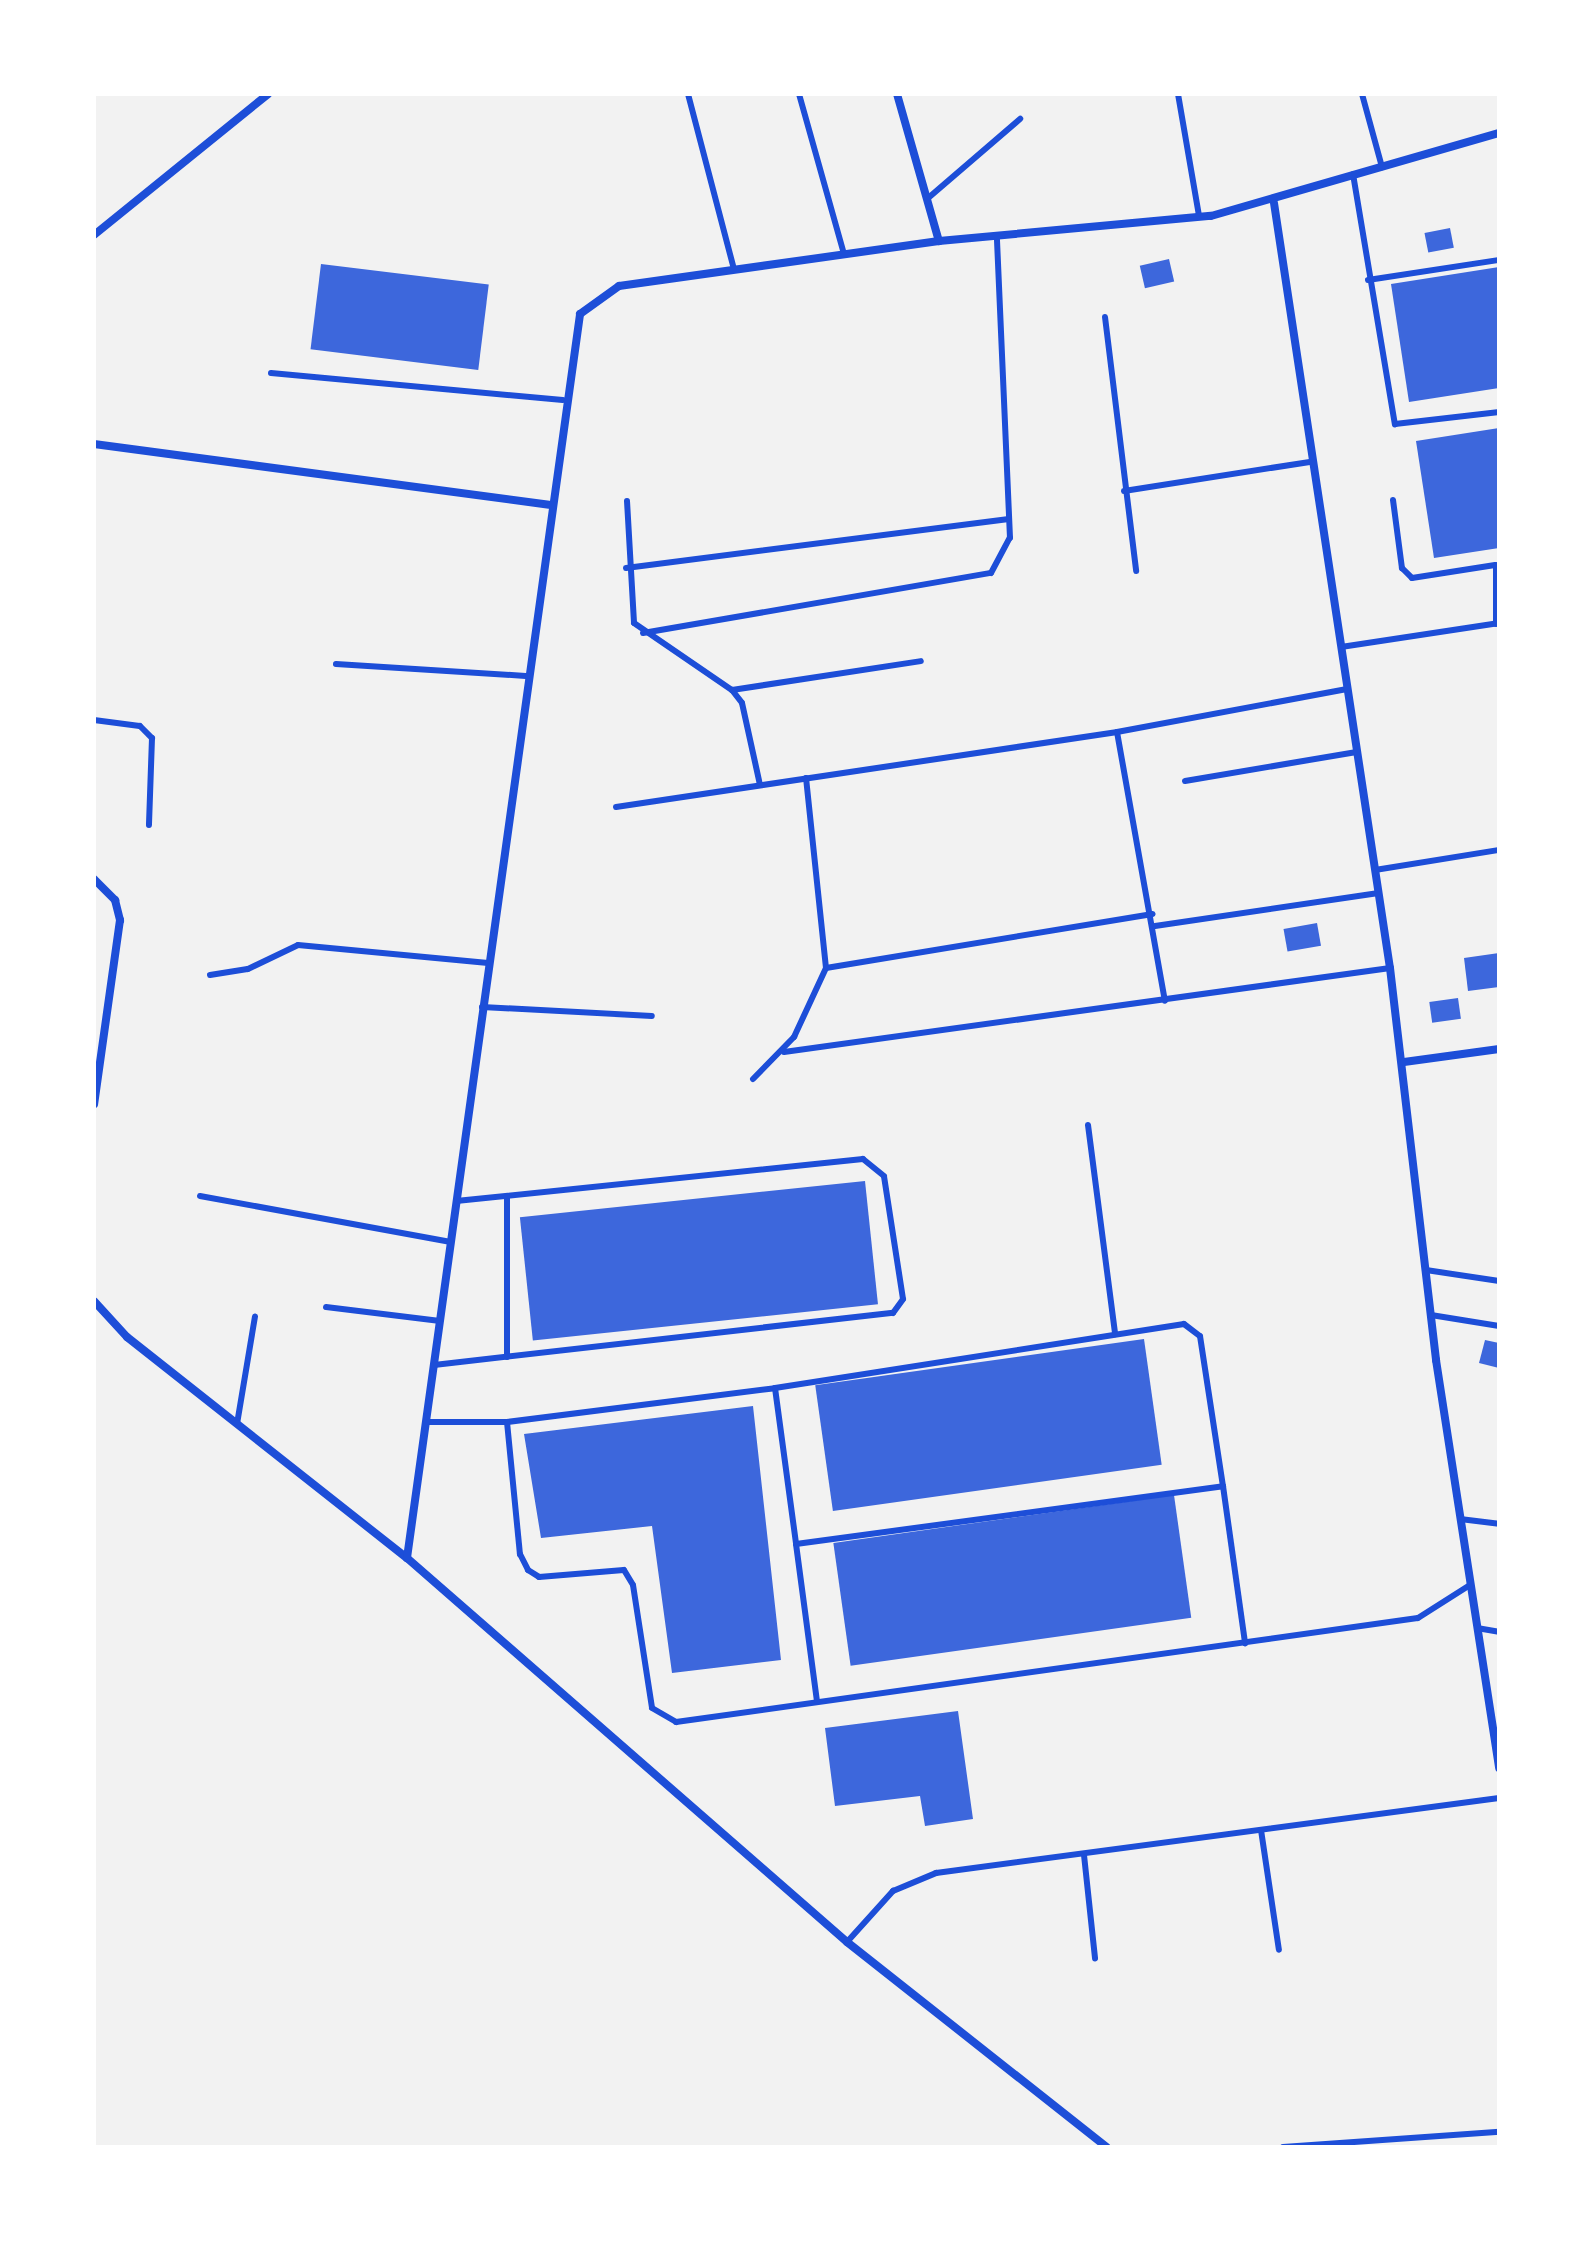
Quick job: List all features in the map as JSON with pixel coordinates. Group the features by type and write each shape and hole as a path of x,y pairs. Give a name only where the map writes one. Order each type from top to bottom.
{"street":[{"path":"94,235 268,94"},
{"path":"897,94 939,241"},
{"path":"407,1558 572,334 595,298 619,286 734,269 939,241 1199,216 1274,203 1353,174 1499,133"},
{"path":"1274,203 1310,462 1404,1062 1431,1315 1499,1768"},
{"path":"94,444 549,505"},
{"path":"94,879 115,900 120,920 94,1104"},
{"path":"1404,1062 1499,1049"},
{"path":"94,1301 127,1337 407,1558 847,1942 1107,2147"}],"lane":[{"path":"688,94 734,269"},
{"path":"799,94 844,254"},
{"path":"1178,94 1199,216"},
{"path":"1362,94 1382,167"},
{"path":"927,199 1020,119"},
{"path":"1353,174 1368,280 1395,424 1499,412"},
{"path":"643,633 991,573 1010,538 997,235"},
{"path":"1368,280 1499,260"},
{"path":"1105,317 1136,571"},
{"path":"271,373 563,400"},
{"path":"1124,491 1310,462"},
{"path":"1341,647 1498,624 1497,565 1412,578 1402,568 1393,500"},
{"path":"627,501 626,568 634,623 643,633 732,690 742,703 760,785"},
{"path":"626,568 1009,519"},
{"path":"732,690 921,661"},
{"path":"336,664 526,676"},
{"path":"616,807 1117,732 1347,689"},
{"path":"94,720 140,726 152,738 149,825"},
{"path":"1117,732 1153,914 1165,1001"},
{"path":"1185,781 1357,752"},
{"path":"753,1079 784,1052 826,968 806,778"},
{"path":"1375,870 1499,850"},
{"path":"1155,926 1379,893"},
{"path":"826,968 1153,914"},
{"path":"210,975 248,969 298,945 488,963"},
{"path":"784,1052 1390,968"},
{"path":"482,1007 652,1016"},
{"path":"1088,1125 1115,1334"},
{"path":"434,1365 893,1313 904,1288 874,1161 456,1201"},
{"path":"200,1196 451,1242"},
{"path":"507,1196 507,1357"},
{"path":"1426,1270 1499,1281"},
{"path":"326,1307 440,1321"},
{"path":"1431,1315 1499,1326"},
{"path":"237,1424 255,1317"},
{"path":"427,1422 507,1422 775,1388 1115,1334 1194,1328 1223,1486 1245,1643"},
{"path":"775,1388 817,1701"},
{"path":"507,1422 520,1554 539,1577 624,1570 633,1585 652,1708 676,1722 1418,1618 1470,1585"},
{"path":"796,1544 1223,1486"},
{"path":"1460,1519 1499,1524"},
{"path":"1477,1628 1499,1632"},
{"path":"847,1942 893,1891 915,1880 1499,1798"},
{"path":"1261,1830 1279,1950"},
{"path":"1084,1855 1095,1958"},
{"path":"1283,2147 1499,2132"}],"building":[{"path":"1450,228 1454,248 1428,253 1424,233"},
{"path":"1169,259 1174,281 1145,288 1140,266"},
{"path":"321,264 489,285 478,370 311,349"},
{"path":"1499,267 1499,388 1409,402 1391,284"},
{"path":"1499,428 1499,548 1434,558 1416,441"},
{"path":"1317,923 1321,946 1288,952 1284,929"},
{"path":"1499,953 1499,987 1468,991 1464,958"},
{"path":"1458,998 1461,1019 1432,1023 1429,1002"},
{"path":"865,1181 878,1304 533,1341 520,1217"},
{"path":"1144,1339 1162,1465 833,1511 815,1385"},
{"path":"1485,1340 1499,1343 1499,1368 1479,1363"},
{"path":"753,1406 781,1660 672,1673 652,1526 541,1538 524,1434"},
{"path":"1174,1495 1191,1618 851,1666 833,1543"},
{"path":"958,1711 973,1819 925,1826 920,1796 835,1806 825,1728"}]}
